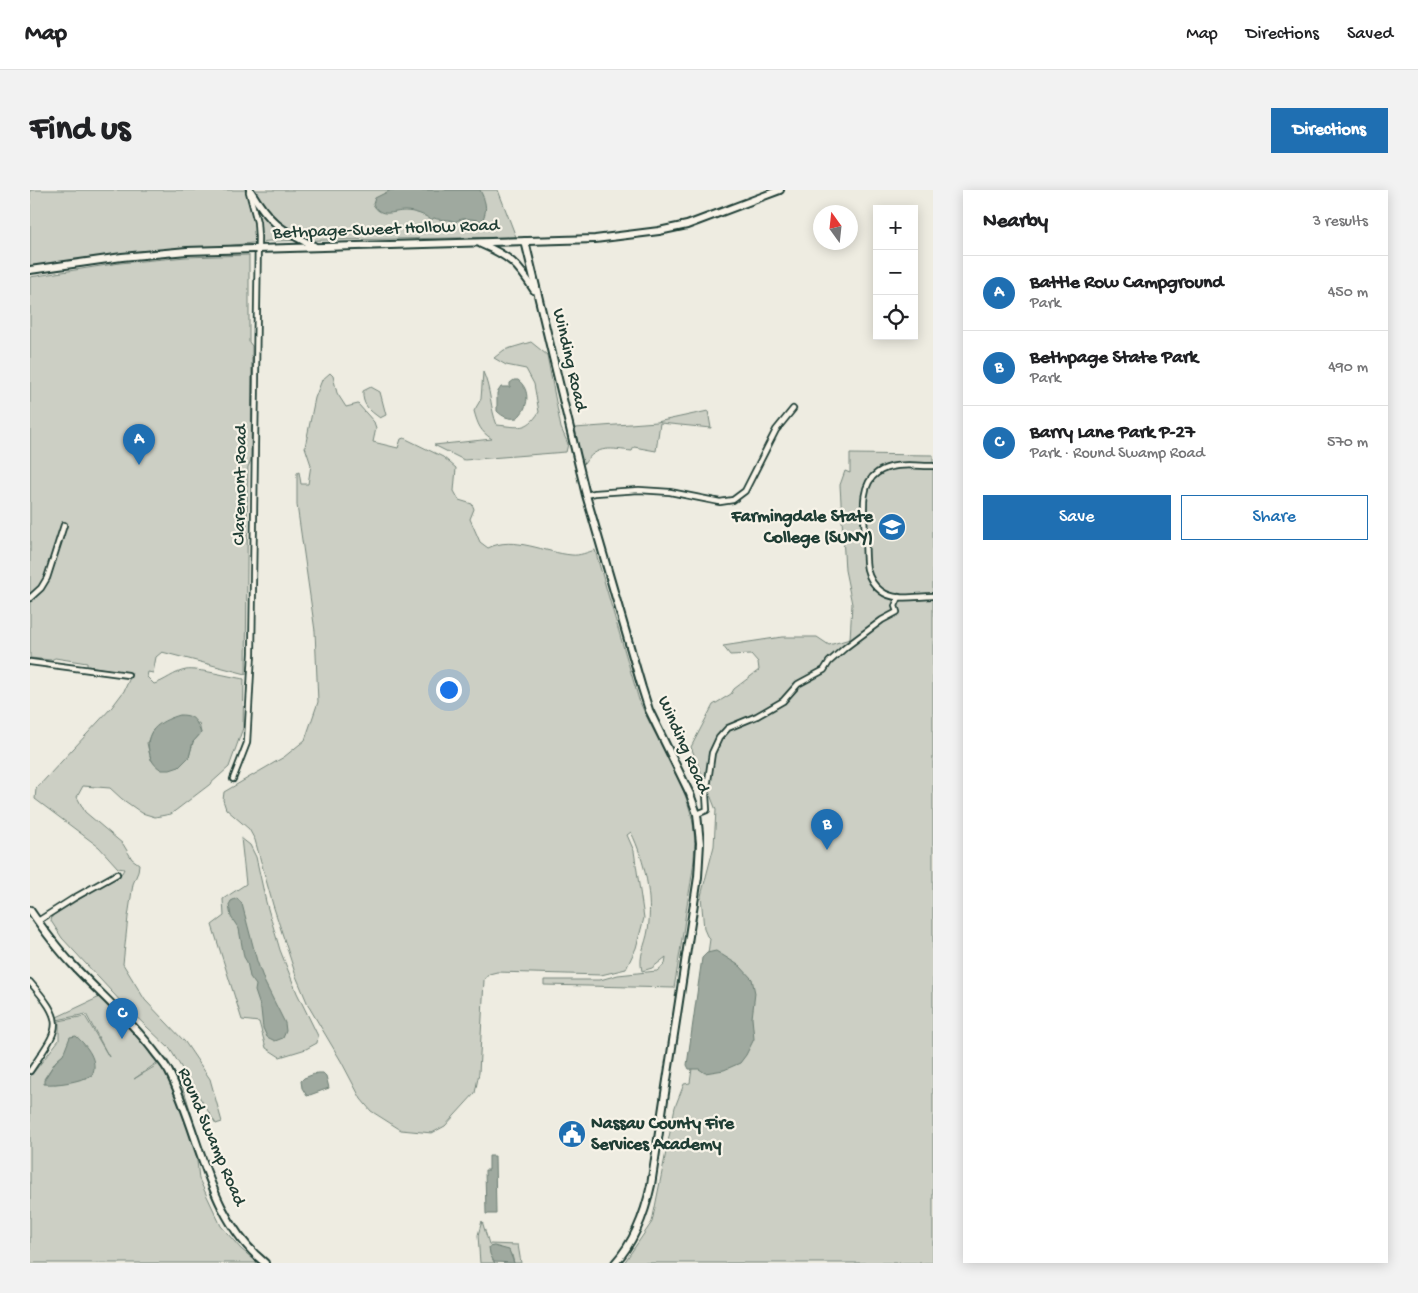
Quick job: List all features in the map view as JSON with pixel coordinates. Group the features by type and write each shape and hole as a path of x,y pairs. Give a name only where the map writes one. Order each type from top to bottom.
{"main road":[{"path":"249,190 259,206 274,223 286,232 315,246"},
{"name":"Bethpage-Sweet Hollow Road","path":"30,270 149,254 187,251 595,239 672,229 688,225 780,190"},
{"name":"Winding Road","path":"525,241 586,495 649,710 690,794 697,814 700,842 698,877 651,1185 640,1224 615,1263"},
{"path":"478,242 503,254 518,266 538,296"},
{"name":"Round Swamp Road","path":"30,910 72,964 95,985 141,1034 168,1070 185,1107 209,1179 222,1208 251,1251 265,1263"}],"street":[{"name":"Claremont Road","path":"233,779 247,743 252,653 258,295 257,222 249,190"},
{"path":"586,495 639,490 670,492 720,502 733,500 745,491 776,430 793,410"},
{"path":"933,466 900,466 882,469 870,479 865,495 867,569 875,586 890,596 933,596"},
{"path":"30,598 41,588 47,578 64,525"},
{"path":"697,814 707,810 706,796 712,753 719,738 728,728 757,716 783,701 798,684 824,670 846,646 882,620 897,612 895,606 899,597"},
{"path":"30,662 128,675"},
{"path":"38,921 117,874"},
{"path":"30,982 52,1010 55,1027 51,1039 30,1071"}],"shaded area":[{"path":"30,190 498,190 516,237 269,241 30,269"},
{"path":"391,190 480,190 485,204 483,221 460,219 455,222 434,218 431,220 423,215 405,211 383,213 376,209 373,204 375,198"},
{"path":"249,255 249,342 252,346 251,460 248,467 246,674 162,652 156,657 153,673 148,672 147,677 154,684 177,673 191,670 206,671 244,679 243,728 229,767 171,814 155,817 142,813 110,788 83,786 77,797 85,812 123,844 132,859 139,864 133,884 123,964 145,1000 185,1042 210,1079 222,1122 216,1124 170,1049 124,1005 62,938 51,921 52,916 122,873 124,869 118,868 99,847 35,799 36,789 112,707 124,691 132,673 87,666 87,663 55,658 51,660 30,658 30,277 120,263 186,257","holes":["199,723 201,733 193,742 189,757 179,767 151,760 147,743 152,731"]},
{"path":"531,342 547,355 561,428 568,444 566,452 464,460 434,445 492,439 480,427 474,411 481,399 483,372 488,385 497,425 522,426 535,418 539,412 534,384 526,369 506,365 494,358 504,350"},
{"path":"330,373 333,376 337,393 346,407 358,404 374,422 376,428 373,442 398,448 401,439 404,438 443,457 456,468 454,491 459,500 472,504 474,509 470,519 480,542 488,548 508,543 575,555 595,550 639,700 687,799 693,826 695,849 693,871 674,988 544,985 544,980 600,980 618,975 657,971 665,964 666,957 652,968 642,971 642,955 649,918 649,893 644,867 631,832 627,835 634,851 644,918 636,948 626,969 601,975 497,972 489,974 484,980 479,1073 475,1093 445,1126 432,1133 401,1130 371,1111 361,1099 309,1007 296,976 273,905 255,840 249,829 226,809 223,800 224,792 284,757 305,740 318,702 315,631 297,505 297,473 299,472 301,484 308,484 311,465 305,447 315,398 322,380"},
{"path":"518,380 522,384 527,394 527,399 521,414 517,418 511,418 497,411 497,393 501,387 510,387 510,383"},
{"path":"371,387 380,392 386,415 380,418 365,404 363,391"},
{"path":"708,411 711,428 660,423 656,451 634,447 632,451 605,449 594,453 584,464 581,461 575,428 657,422"},
{"path":"850,454 933,455 933,1263 624,1263 652,1222 675,1107 684,1084 690,1083 710,939 704,929 701,896 714,846 716,810 691,747 713,705 731,694 734,689 759,670 758,662 751,654 730,655 723,646 782,637 817,637 829,645 850,639 852,604 845,570 840,485 845,471 850,473"},
{"path":"180,715 192,718 198,725 201,733 193,742 189,757 179,767 162,770 154,764 151,757 148,743 149,737 152,731 161,723"},
{"path":"241,838 250,845 256,857 266,902 280,950 297,993 318,1036 317,1043 306,1049 280,1057 266,1048 259,1022 242,1020 212,925 224,916 223,899 246,884"},
{"path":"237,898 242,904 257,961 265,983 285,1023 286,1031 283,1038 275,1041 267,1037 263,1028 261,1009 255,991 256,985 250,977 239,929 231,917 229,905 231,901"},
{"path":"716,951 740,966 752,979 755,993 752,1018 754,1039 740,1063 724,1070 705,1073 699,1069 689,1069 687,1065 702,958 707,953"},
{"path":"104,995 161,1060 134,1079 167,1059 184,1090 192,1116 199,1179 221,1226 241,1249 258,1263 30,1263 30,1077 59,1040 59,1021 85,1016 109,1057 86,1014 57,1020 57,1017","holes":["63,1055 87,1078 55,1084 44,1079 56,1061"]},
{"path":"76,1036 91,1054 94,1064 92,1075 68,1082 44,1084 44,1080 56,1061 63,1055 70,1037"},
{"path":"317,1073 323,1073 326,1076 329,1088 307,1096 302,1088 301,1081"},
{"path":"489,1156 495,1156 496,1214 486,1214 485,1170 489,1170"},
{"path":"482,1221 489,1244 518,1245 521,1263 514,1263 512,1255 495,1263 480,1263 478,1235"},
{"path":"494,1246 509,1250 514,1263 494,1262 489,1247"}],"place":[{"name":"Battle Row Campground","path":"139,465"},
{"name":"Farmingdale State College (SUNY)","path":"892,527"},
{"name":"Bethpage State Park","path":"827,850"},
{"name":"Barry Lane Park P-27","path":"122,1039"},
{"name":"Nassau County Fire Services Academy","path":"572,1134"}]}
